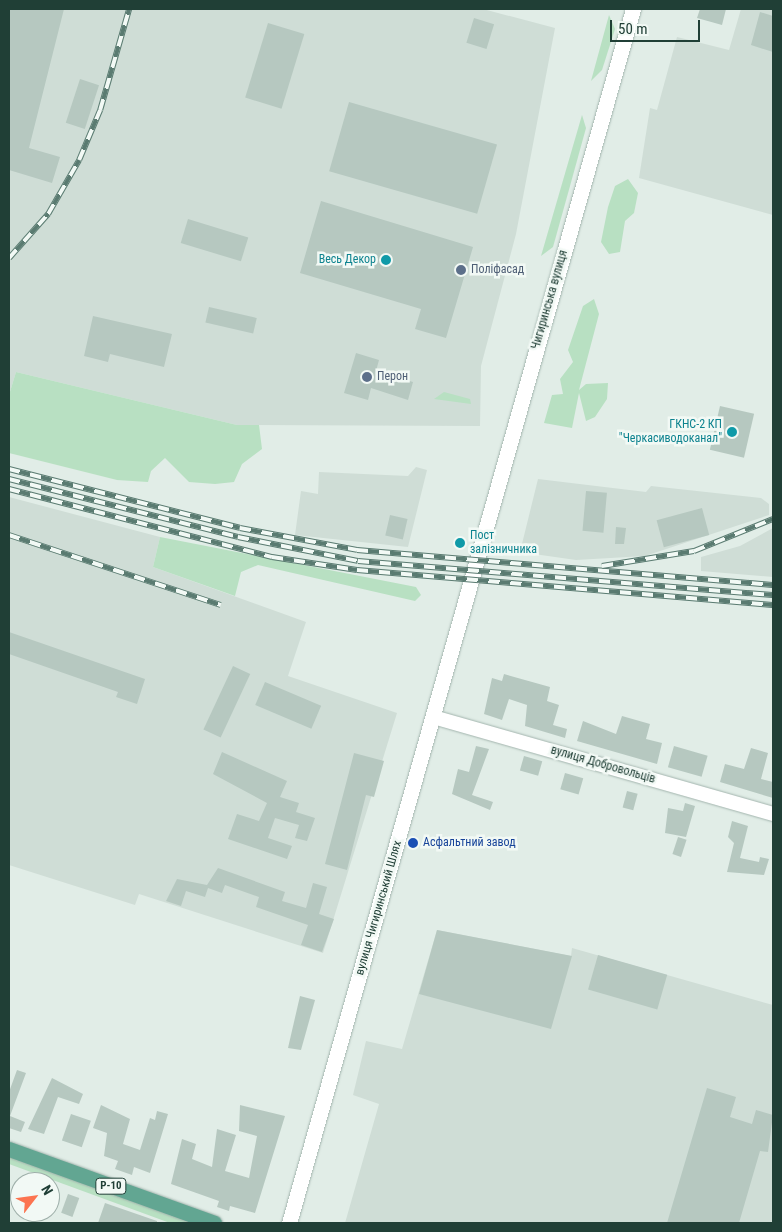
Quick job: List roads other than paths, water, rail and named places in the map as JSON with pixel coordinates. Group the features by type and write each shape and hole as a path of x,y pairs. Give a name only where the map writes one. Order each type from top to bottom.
{"main road":[{"name":"Чигиринська вулиця","path":"468,592 631,9"},
{"name":"вулиця Чигиринський Шлях","path":"289,1223 468,592"},
{"name":"Р-10","path":"9,1149 214,1223"}],"street":[{"name":"вулиця Добровольців","path":"433,717 773,814"}],"railway":[{"path":"9,258 48,214 79,160 100,110 129,9"},
{"path":"9,469 240,528 357,550 773,585"},
{"path":"9,479 238,537 358,561 773,595"},
{"path":"9,489 272,557 357,570 773,605"},
{"path":"602,566 694,551 773,519"},
{"path":"9,535 221,605"}],"place":[{"name":"Весь Декор","path":"386,260"},
{"name":"Поліфасад","path":"461,270"},
{"name":"Перон","path":"367,377"},
{"name":"ГКНС-2 КП \"Черкасиводоканал\"","path":"732,432"},
{"name":"Пост залізничника","path":"460,543"},
{"name":"Асфальтний завод","path":"413,843"}]}
